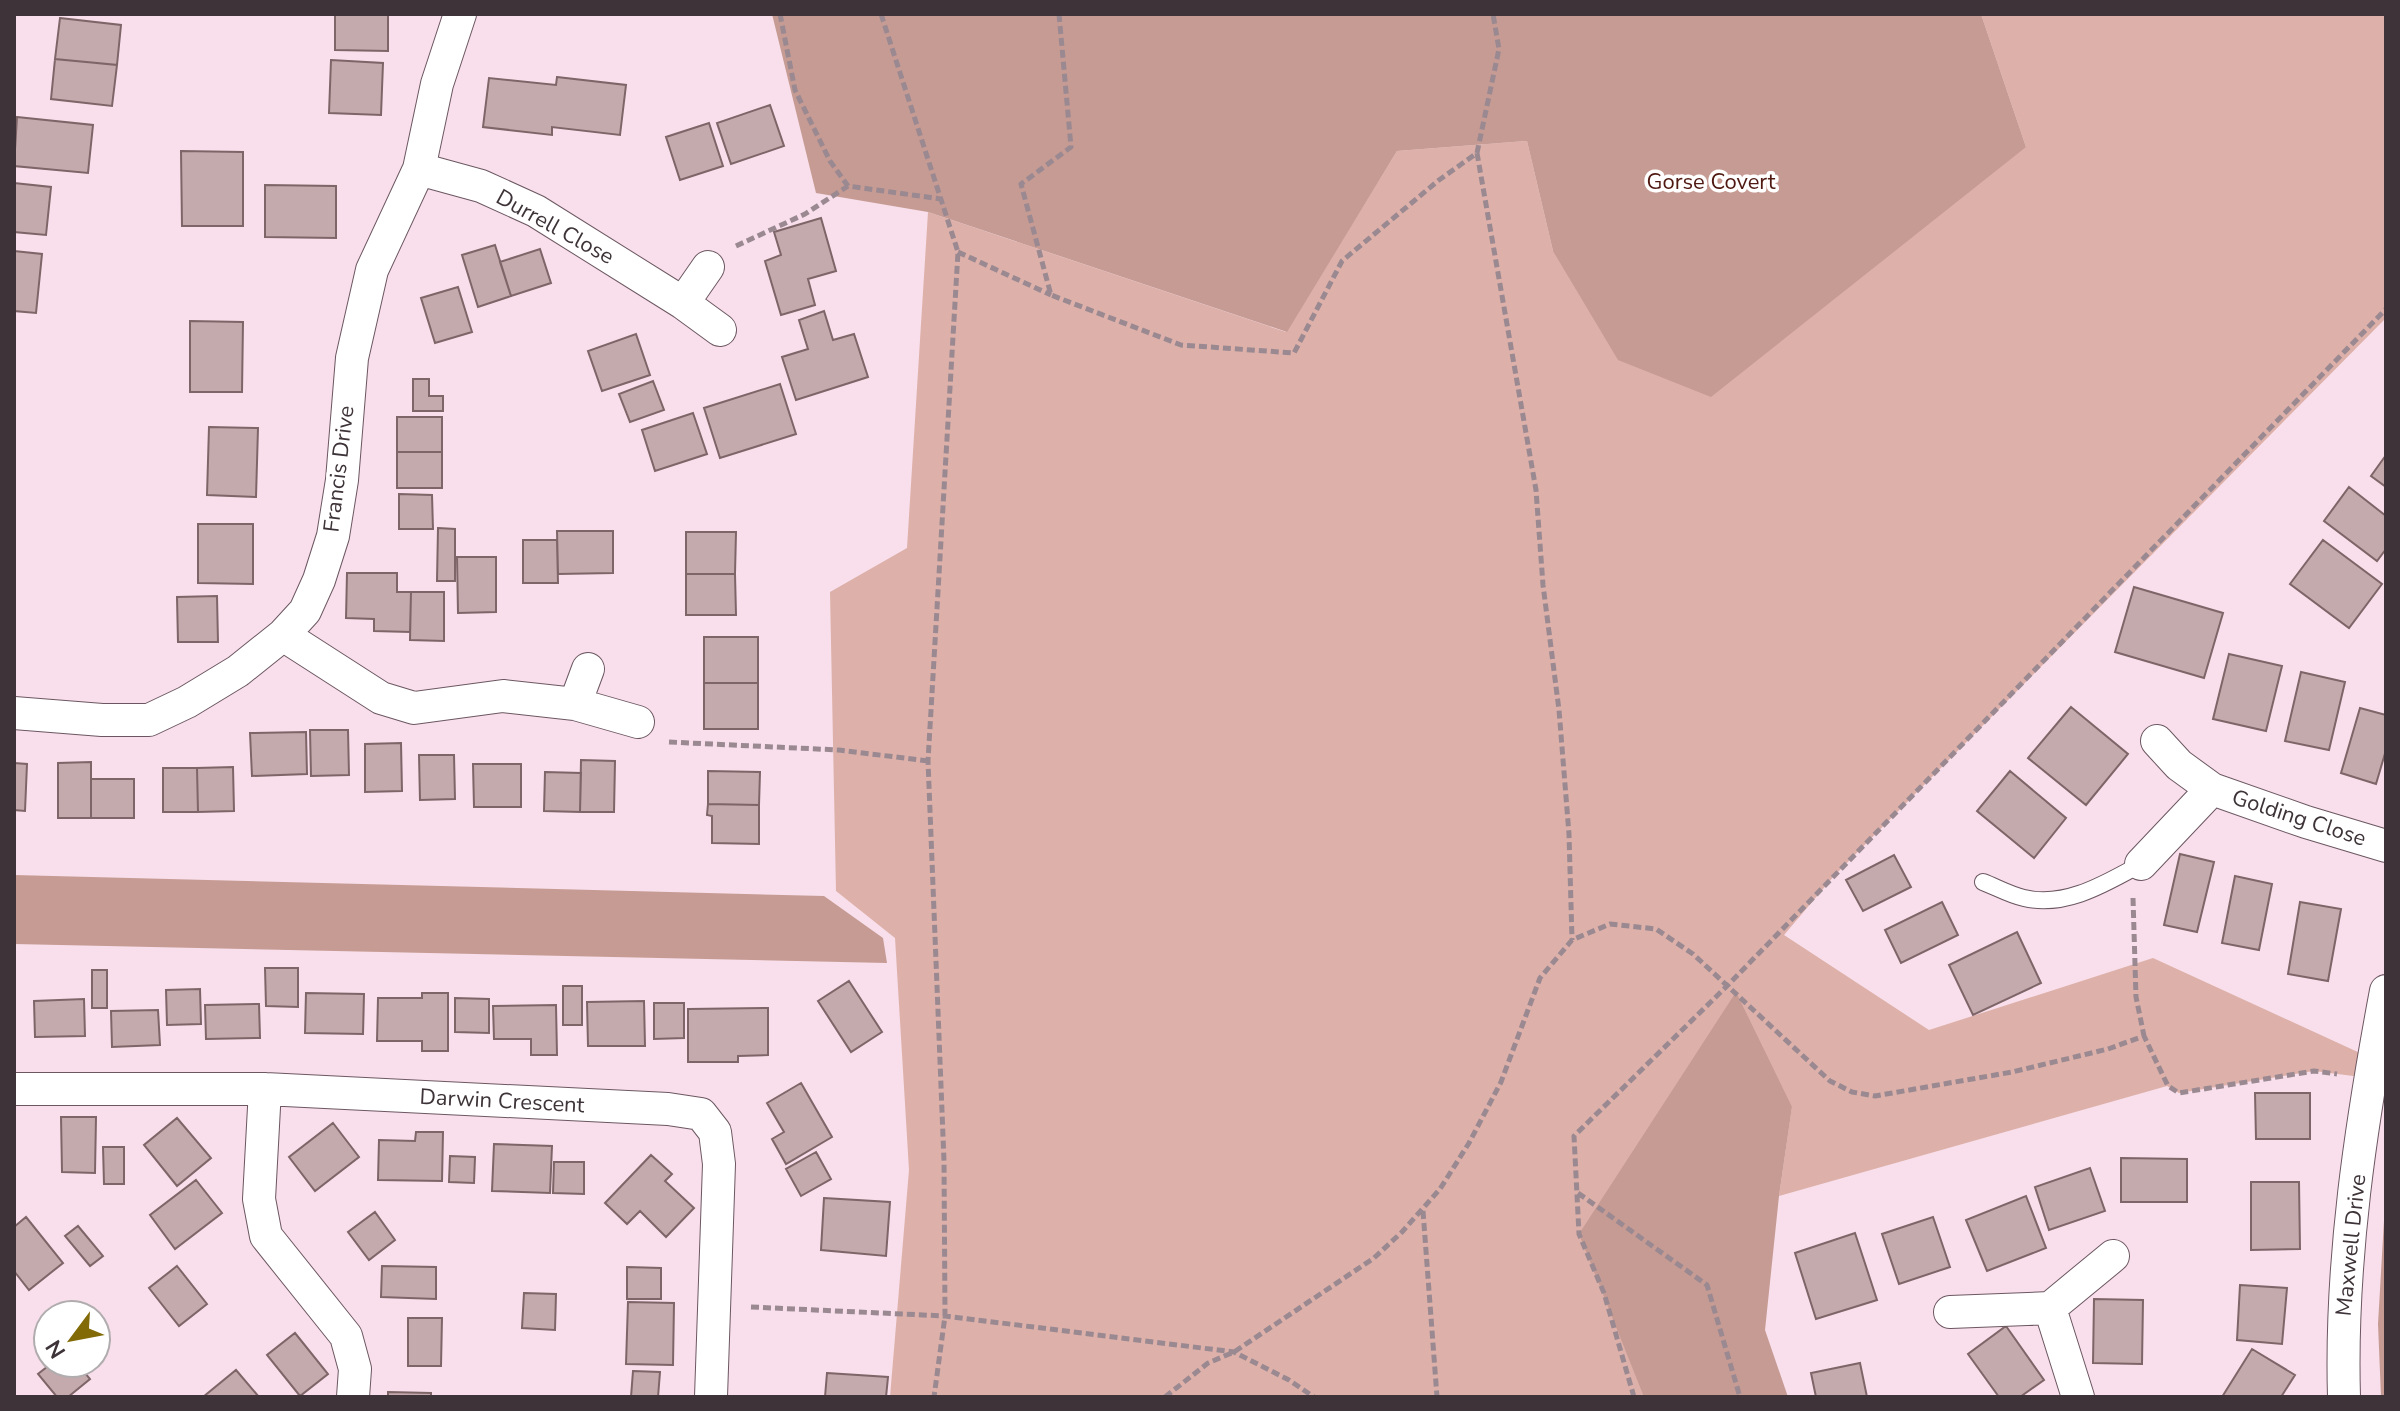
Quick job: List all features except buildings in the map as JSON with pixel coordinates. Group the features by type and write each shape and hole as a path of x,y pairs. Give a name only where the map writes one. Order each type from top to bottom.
{"street":[{"name":"Francis Drive","path":"14,713 102,720 149,720 187,702 238,671 283,635 305,611 333,536 342,480 352,358 372,270 419,169 437,84 460,14"},
{"name":"Durrell Close","path":"419,169 481,186 536,211 683,303 720,330"},
{"path":"683,303 708,267"},
{"path":"283,635 381,698 414,708 503,696 575,704 638,722"},
{"path":"575,704 588,669"},
{"name":"Golding Close","path":"2157,741 2179,765 2212,789 2386,846"},
{"name":"Golding Close","path":"2141,864 2212,789"},
{"name":"Maxwell Drive","path":"2344,1397 2342,1327 2368,1085 2386,991"},
{"name":"Darwin Crescent","path":"14,1089 265,1089 668,1109 701,1114 715,1132 719,1164 711,1397"},
{"path":"265,1089 259,1199 266,1236 346,1336 355,1369 353,1397"},
{"path":"1950,1312 2050,1308 2113,1256"},
{"path":"2050,1308 2078,1397"}],"lane":[{"path":"1983,882 2025,898 2060,899 2095,890 2141,864"}],"path":[{"path":"780,14 795,90 830,161 848,186"},
{"path":"881,14 958,252 928,761 944,1161 945,1316 934,1397"},
{"path":"1051,295 1021,184 1071,147 1059,14"},
{"path":"1493,14 1499,49 1477,153 1536,490 1543,585 1564,772 1572,940"},
{"path":"958,252 1051,295 1181,345 1294,353 1342,261 1439,180 1477,153"},
{"path":"708,267 732,248 805,214 848,186 941,199"},
{"path":"1634,1397 1604,1293 1579,1234 1574,1136 1728,985 2386,309"},
{"path":"638,722 667,742 839,750 928,761"},
{"path":"2141,864 2133,896 2136,997 2144,1036 2168,1086 2179,1093 2314,1071 2368,1085"},
{"path":"1165,1397 1208,1363 1234,1352 1374,1258 1423,1210 1469,1143 1501,1082 1540,978 1572,940 1610,924 1656,929 1693,954 1830,1081 1852,1092 1875,1096 2012,1072 2108,1049 2144,1036"},
{"path":"1577,1192 1707,1285 1740,1397"},
{"path":"1423,1210 1437,1397"},
{"path":"714,1305 945,1316 1234,1352 1289,1380 1314,1397"}],"shaded area":[{"path":"1981,14 2386,14 2386,318 1834,876 1784,935 1929,1030 2153,958 2373,1059 2369,1078 2314,1071 2179,1093 2167,1086 1779,1196 1792,1106 1645,1397 890,1397 909,1170 895,938 836,891 830,592 907,548 928,212 1286,332 1397,151 1527,141 1553,251 2026,147"}],"green space":[{"name":"Gorse Covert","path":"772,14 1981,14 2026,147 1711,397 1618,360 1553,251 1527,141 1397,151 1287,332 928,212 816,193"},
{"path":"14,875 824,896 883,938 887,963 14,944"},
{"path":"1736,992 1792,1107 1765,1330 1788,1397 1644,1397 1579,1234"},
{"path":"2386,1186 2386,1397 2381,1397 2378,1324"}]}
